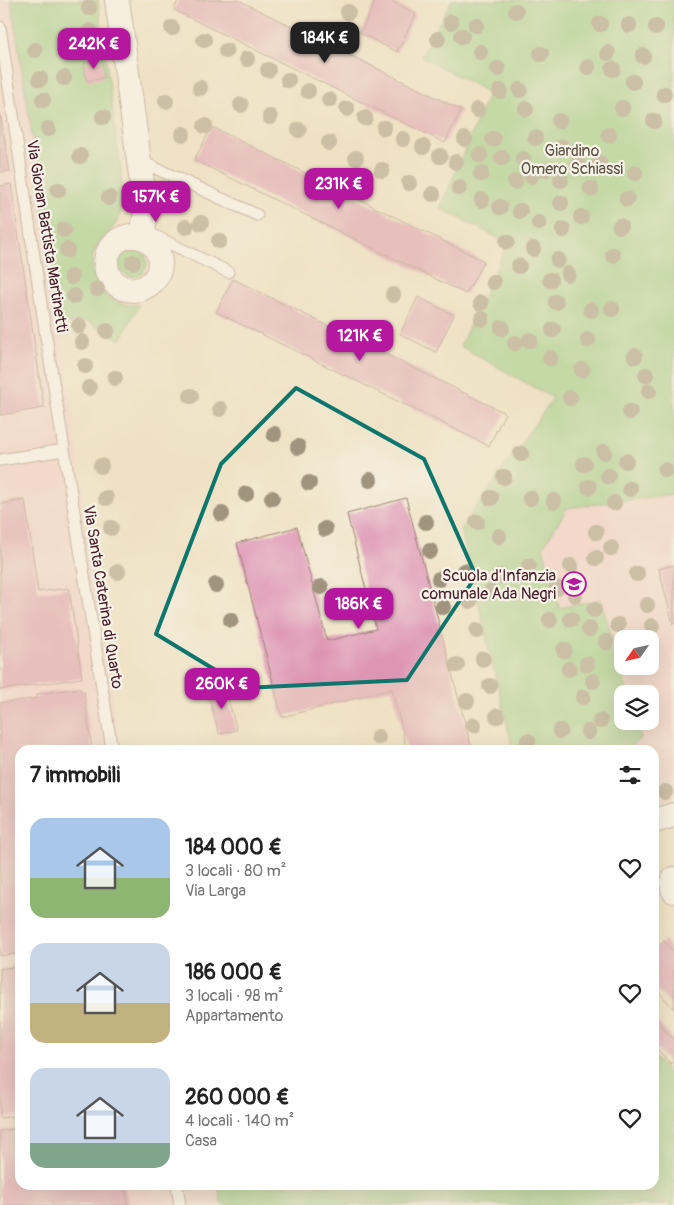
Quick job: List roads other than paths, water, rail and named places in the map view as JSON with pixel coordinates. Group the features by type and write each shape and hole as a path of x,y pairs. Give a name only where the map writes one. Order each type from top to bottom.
{"street":[{"path":"116,0 146,212 142,234"},
{"path":"659,820 674,815"},
{"path":"674,879 672,884 674,891"}],"lane":[{"name":"Via Giovan Battista Martinetti","path":"0,27 64,450"},
{"path":"138,160 257,215"},
{"path":"142,234 228,272"},
{"path":"0,460 64,450"},
{"name":"Via Santa Caterina di Quarto","path":"64,450 111,745"},
{"path":"178,1190 180,1205"}],"place":[{"name":"Scuola d'Infanzia comunale Ada Negri","path":"574,584"}],"park label":[{"name":"Giardino Omero Schiassi","path":"572,159"}]}
